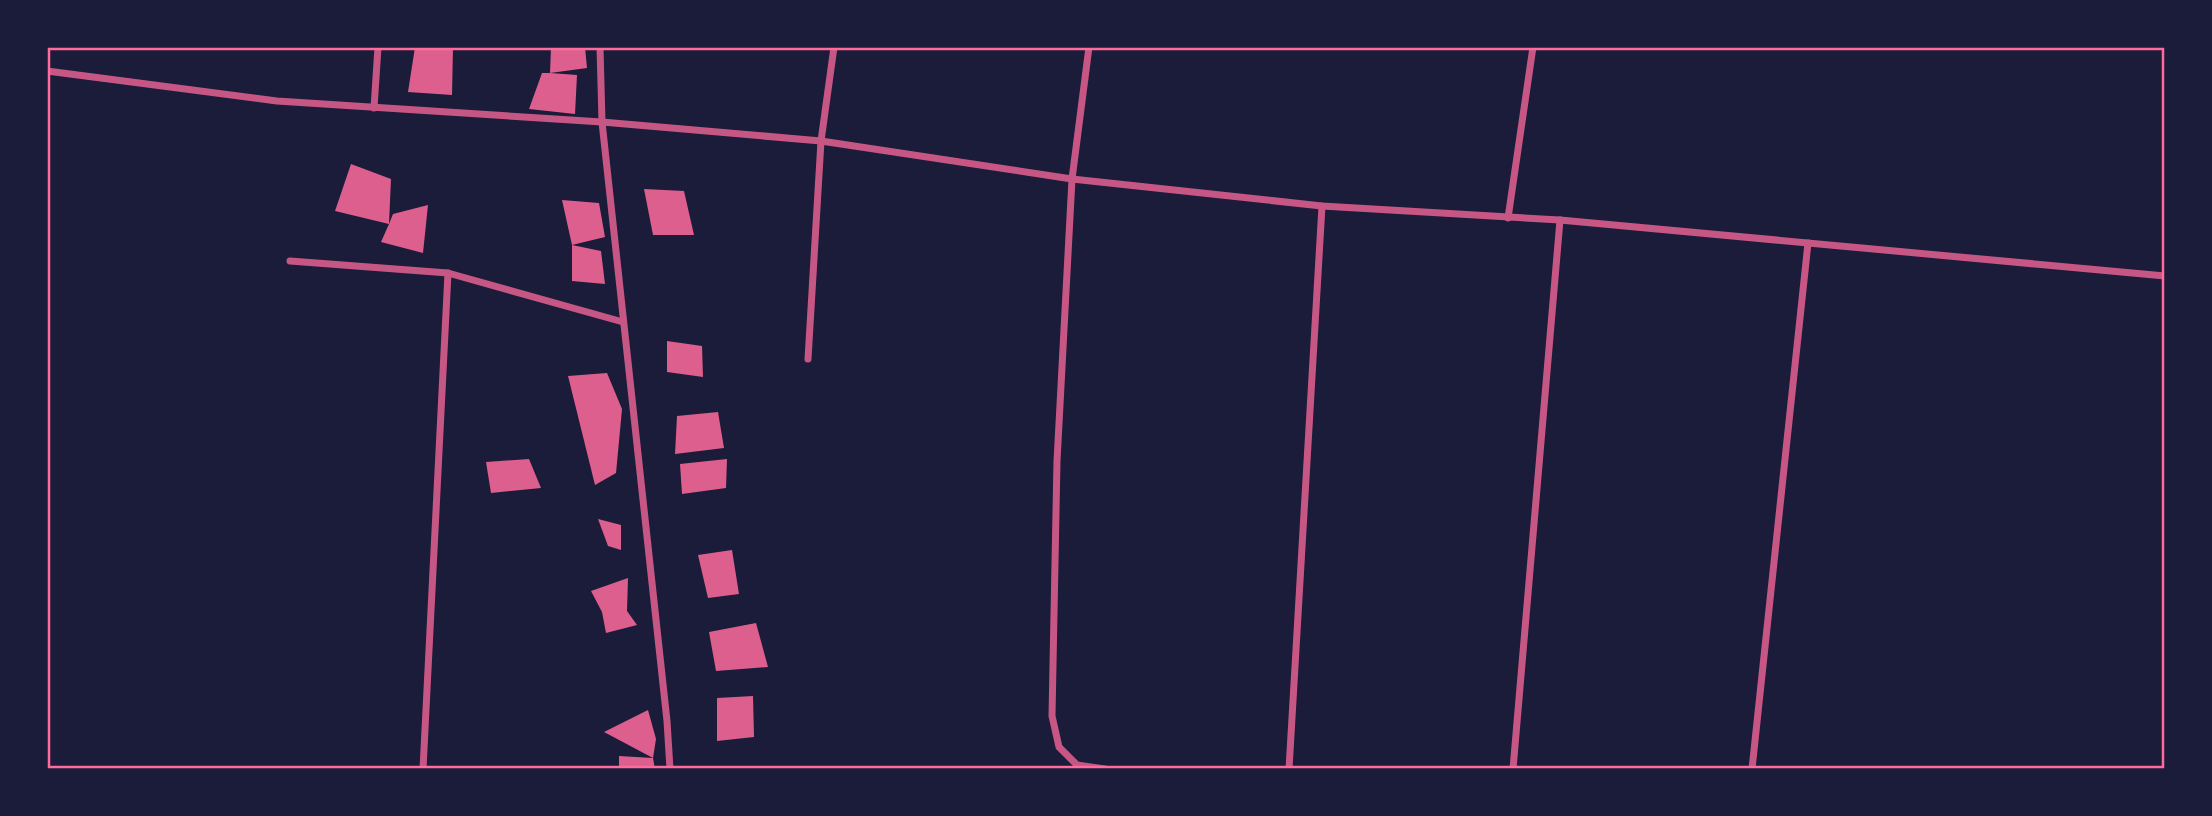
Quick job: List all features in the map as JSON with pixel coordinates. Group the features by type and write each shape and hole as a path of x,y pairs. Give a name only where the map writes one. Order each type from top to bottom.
{"street":[{"path":"374,108 378,47"},
{"path":"600,47 601,122 667,721 670,769"},
{"path":"808,359 821,141 834,47"},
{"path":"1089,47 1072,180 1057,461 1052,716 1059,747 1077,765 1105,769"},
{"path":"1508,219 1533,47"},
{"path":"47,71 277,101 601,122 821,141 1072,180 1322,206 1560,220 2165,276"},
{"path":"1289,769 1322,206"},
{"path":"1513,769 1560,220"},
{"path":"1752,769 1808,243"},
{"path":"290,261 448,273 624,322"},
{"path":"423,769 448,273"}],"building":[{"path":"415,47 453,47 452,95 408,92"},
{"path":"551,47 585,47 587,68 550,73"},
{"path":"542,73 577,75 575,114 529,109"},
{"path":"351,164 391,179 389,224 335,211"},
{"path":"644,189 684,191 694,235 653,235"},
{"path":"562,200 599,203 605,237 572,245"},
{"path":"428,205 423,253 381,242 393,214"},
{"path":"572,245 601,251 605,284 572,281"},
{"path":"667,341 702,346 703,377 667,372"},
{"path":"607,373 622,409 616,473 595,485 568,376"},
{"path":"718,412 724,448 675,454 677,416"},
{"path":"529,459 541,488 491,493 486,462"},
{"path":"727,459 726,488 682,494 680,464"},
{"path":"598,519 621,525 621,550 608,546"},
{"path":"732,550 739,594 708,598 698,555"},
{"path":"628,578 627,611 637,625 606,633 602,612 591,591"},
{"path":"756,623 768,667 716,671 709,632"},
{"path":"753,696 754,737 717,741 717,698"},
{"path":"648,710 656,739 653,758 604,732"},
{"path":"619,756 653,758 655,769 619,769"}]}
